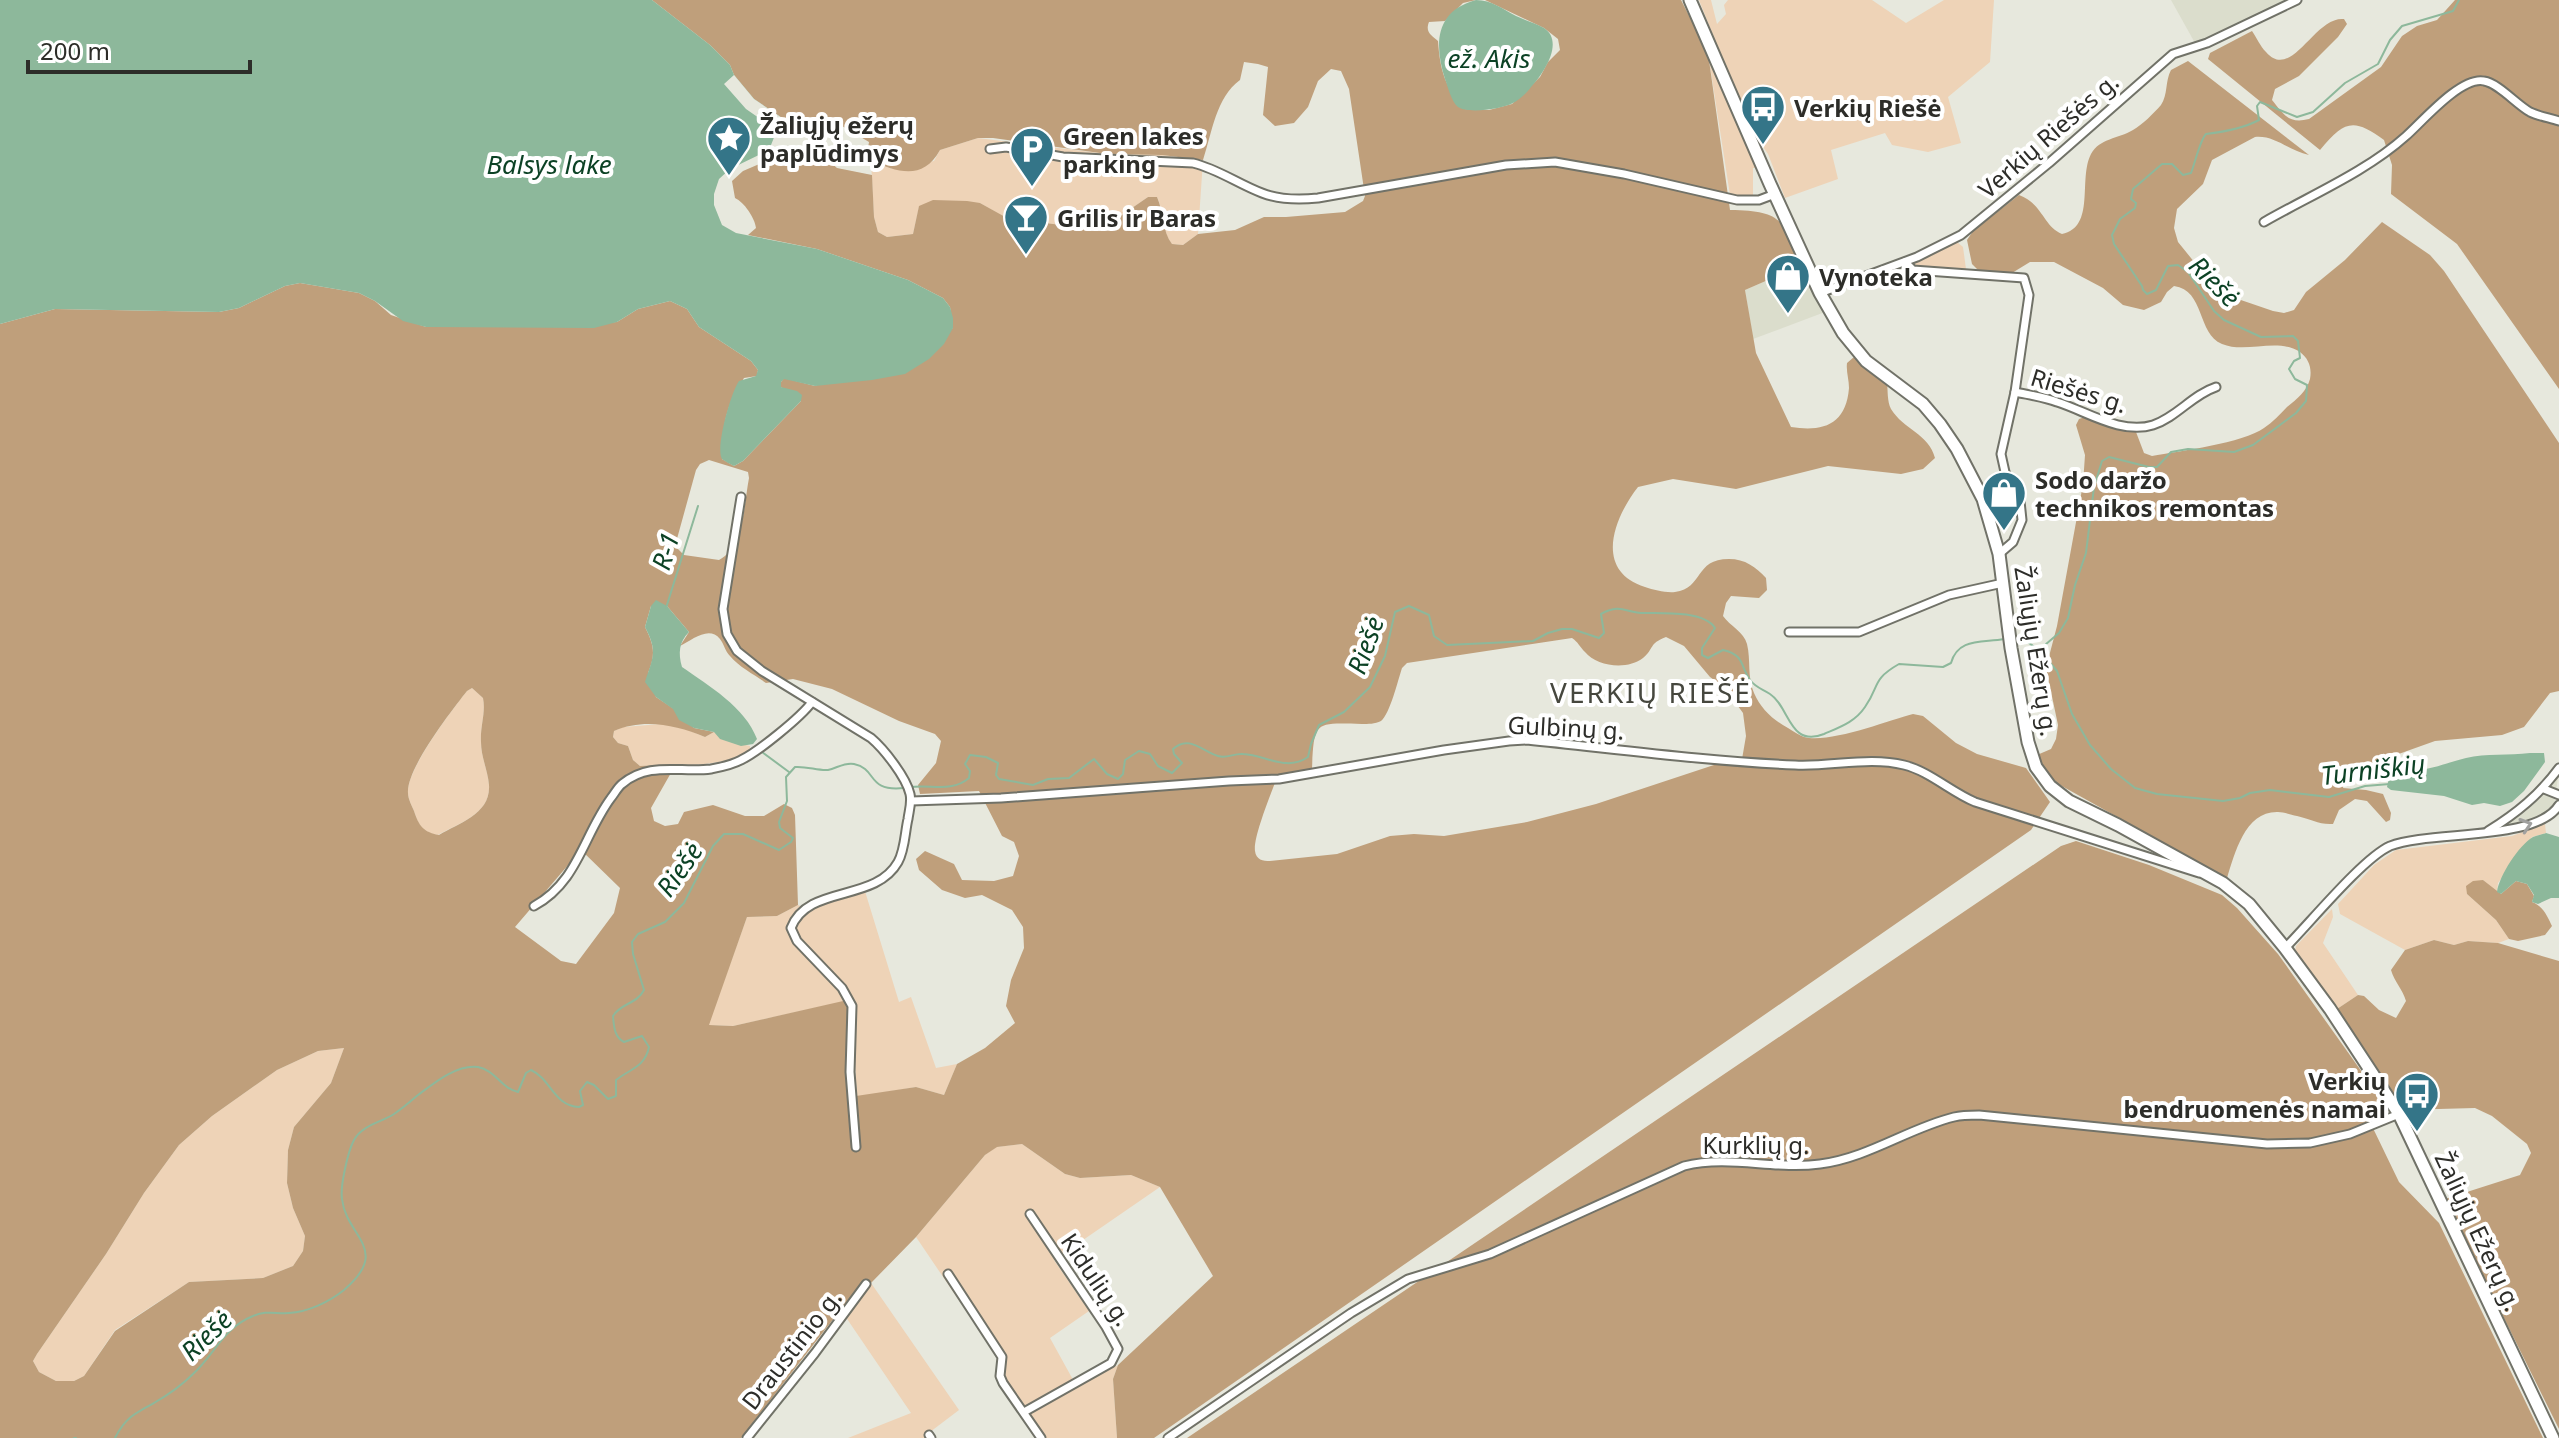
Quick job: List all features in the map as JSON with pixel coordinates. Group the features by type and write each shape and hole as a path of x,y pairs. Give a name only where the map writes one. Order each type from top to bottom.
{"main road":[{"name":"Žaliųjų Ežerų g.","path":"1690,0 1820,293 1855,350 1923,404 1957,449 1983,499 1999,554 2011,648 2036,767 2050,786 2069,801 2118,825 2238,894 2285,948 2330,1009 2399,1114 2553,1438"}],"street":[{"name":"Verkių Riešės g.","path":"1820,293 1905,262 1961,235 2173,54 2207,43 2297,0"},
{"path":"2264,222 2377,159 2437,105 2473,81 2493,84 2532,113 2559,121"},
{"path":"990,149 1006,147 1063,157 1193,163 1207,166 1263,194 1291,199 1318,198 1506,165 1555,162 1737,200 1759,200 1775,194"},
{"name":"Riešės g.","path":"1905,262 1913,270 2024,278 2029,295 2015,392 2001,454 2005,472 2020,501 2022,520 2013,542 1999,554"},
{"name":"Riešės g.","path":"2015,392 2052,400 2117,424 2141,427 2161,421 2201,392 2216,387"},
{"path":"741,497 723,609 727,634 737,651 762,671 871,738 885,752 909,791 911,801 899,861 886,876 806,907 796,916 791,928 797,941 842,988 852,1006 850,1072 856,1147"},
{"path":"1789,632 1859,632 1949,595 2003,583"},
{"path":"534,906 549,898 566,880 603,809 621,784 643,771 710,769 741,761 812,702"},
{"name":"Gulbinų g.","path":"911,801 1279,779 1444,750 1527,740 1797,765 1903,765 1975,802 2195,873 2201,871"},
{"path":"2486,832 2516,814 2544,789 2559,768"},
{"path":"2544,789 2559,795"},
{"path":"2285,948 2370,860 2386,848 2409,841 2503,832 2537,822 2553,813 2559,805"},
{"name":"Kurklių g.","path":"1168,1438 1351,1313 1408,1279 1490,1254 1684,1166 1718,1161 1775,1166 1819,1165 1848,1159 1954,1117 1979,1115 2267,1144 2310,1143 2350,1134 2399,1114"},
{"name":"Kidulių g.","path":"1024,1412 1111,1363 1118,1349 1030,1214"},
{"path":"948,1274 1002,1357 1000,1376 1003,1383 1041,1438"},
{"name":"Draustinio g.","path":"747,1438 866,1284"}],"shaded area":[{"path":"652,0 1476,0 1463,3 1445,21 1429,22 1428,28 1438,41 1440,61 1452,93 1464,109 1489,110 1512,104 1540,77 1548,62 1560,50 1558,39 1544,28 1485,0 1681,0 1708,53 1730,210 1761,213 1779,221 1802,265 1745,290 1756,353 1791,427 1823,427 1838,418 1847,401 1847,363 1854,357 1887,382 1891,409 1922,437 1935,458 1923,469 1901,474 1828,466 1736,489 1673,479 1638,487 1616,528 1614,557 1619,569 1629,579 1645,587 1671,592 1691,585 1704,568 1718,560 1735,559 1750,564 1766,578 1767,590 1759,598 1731,596 1723,616 1745,640 1754,693 1772,718 1802,736 1815,738 1842,735 1913,714 1923,716 1956,743 1977,754 2026,768 2050,802 2031,830 1154,1438 1117,1438 1113,1379 1118,1365 1213,1276 1160,1187 1131,1175 1080,1178 1065,1174 1022,1144 997,1147 985,1155 916,1237 871,1283 862,1282 741,1438 0,1438 0,324 55,309 219,312 239,308 285,286 300,283 359,293 375,301 391,315 426,327 529,327 617,322 638,309 670,301 687,309 699,327 751,361 758,370 757,376 744,378 726,416 722,459 734,466 743,461 801,401 781,387 784,378 815,386 953,328 950,307 943,298 908,280 817,249 748,235 756,228 755,224 745,207 735,198 732,181 743,171 795,149 822,155 837,168 872,175 874,217 878,232 887,237 913,234 919,206 933,200 980,203 1007,218 1069,226 1116,219 1148,197 1157,197 1169,239 1172,244 1183,245 1198,234 1235,230 1264,217 1345,212 1363,201 1365,196 1349,89 1341,71 1331,69 1318,81 1308,107 1294,123 1275,126 1263,115 1268,67 1244,62 1240,80 1220,106 1203,160 1162,155 1107,154 978,138 940,150 933,160 918,170 900,171 871,161 867,154 869,142 842,126 785,120 754,99 734,75 730,65 710,45","holes":["709,460 748,472 738,535 734,546 719,560 684,555 675,546 700,464","651,606 667,606 689,632 680,646 700,635 711,633 720,639 734,660 766,683 793,679 832,689 899,721 935,734 941,741 936,763 918,785 920,794 979,791 1002,836 1014,842 1019,856 1013,876 994,881 962,880 954,864 925,851 916,859 919,870 942,890 965,898 982,895 1012,910 1023,927 1024,948 1011,980 1006,1006 1015,1023 985,1048 957,1064 944,1095 916,1087 856,1096 852,999 733,1026 709,1025 747,917 777,916 798,905 795,815 792,808 784,804 764,816 745,816 713,805 684,812 678,824 665,826 654,821 651,808 676,764 640,766 633,760 628,746 618,743 613,737 614,731 648,724 671,726 705,737 714,732 694,728 656,697 648,673 653,650 645,627","1666,637 1684,646 1710,677 1724,687 1743,713 1746,736 1741,765 1723,762 1596,804 1527,822 1444,836 1390,836 1337,854 1270,861 1257,856 1257,835 1278,775 1312,769 1314,741 1320,728 1381,721 1391,704 1402,668 1407,663 1572,638 1597,661 1621,665 1637,662 1647,655 1656,642","472,688 483,698 481,742 488,795 485,803 472,816 439,835 422,828 408,793 414,770 441,725 467,691","581,850 620,888 614,913 576,964 561,961 515,927","344,1048 331,1083 294,1127 288,1150 287,1183 305,1236 303,1251 293,1266 263,1278 189,1282 115,1331 84,1376 74,1381 56,1381 39,1372 33,1361 37,1354 179,1145 212,1116 277,1070 318,1051"]},
{"path":"1699,0 1711,0 1717,24 1726,14 1724,5 1728,0 1872,0 1906,23 1944,0 1994,0 1990,62 1948,97 1961,143 1928,152 1892,145 1885,133 1831,150 1838,179 1785,198 1768,154 1750,128"},
{"path":"2171,0 2287,0 2195,43"},
{"path":"2455,0 2559,0 2559,389 2457,244 2391,194 2392,165 2384,140 2364,128 2349,126 2336,133 2320,150 2208,59 2210,53 2252,31 2266,52 2276,59 2285,59 2323,27 2344,19 2347,24 2338,37 2299,76 2275,89 2272,100 2284,114 2296,120 2309,119 2381,67 2402,36 2417,26 2437,20"},
{"path":"1708,53 1756,168 1753,168 1753,198 1730,195"},
{"path":"2188,61 2309,155 2269,138 2255,137 2212,160 2203,184 2177,209 2174,228 2178,242 2195,263 2235,298 2284,313 2294,310 2306,292 2345,260 2382,222 2430,255 2444,271 2559,443 2559,691 2550,693 2524,727 2502,735 2435,741 2351,771 2343,788 2383,794 2391,813 2390,820 2386,822 2367,801 2355,799 2339,810 2333,824 2280,812 2257,818 2243,835 2227,878 2051,780 2037,755 2051,749 2058,725 2046,668 2057,626 2083,484 2085,455 2076,425 2079,419 2085,417 2136,432 2144,453 2152,456 2227,442 2264,428 2298,398 2310,379 2309,364 2300,352 2291,348 2231,347 2222,344 2208,331 2196,303 2184,289 2174,286 2161,302 2144,310 2123,305 2103,288 2054,262 2030,262 2012,273 1980,272 1972,264 1967,240 1973,231 2019,195 2033,204 2062,234 2072,230 2083,212 2087,164 2091,154 2099,145 2133,130 2151,115 2163,101 2171,70"},
{"path":"978,138 1107,154 1162,155 1203,160 1198,234 1183,245 1172,244 1157,197 1148,197 1116,219 1069,226 1006,218 980,203 919,207 913,234 887,237 878,232 874,217 871,161 892,169 934,161 940,150"},
{"path":"1957,242 1963,247 1966,269 1915,268 1915,263"},
{"path":"1802,265 1825,312 1753,339 1745,290"},
{"path":"472,688 483,698 481,742 488,795 479,810 464,822 438,835 433,834 422,828 418,821 409,798 409,783 431,740"},
{"path":"678,726 705,737 714,732 732,742 750,746 750,752 709,763 640,766 633,760 628,746 618,743 613,737 614,731 623,727"},
{"path":"2559,771 2554,805 2539,816 2503,827 2547,789"},
{"path":"2545,824 2546,833 2532,837 2498,883 2497,892 2483,880 2467,894 2496,920 2509,939 2498,943 2468,941 2454,945 2434,940 2405,950 2340,914 2338,904 2374,865 2396,850 2512,836"},
{"path":"2076,841 2149,865 2222,895 2278,954 2379,1096 2370,1122 2399,1182 2439,1223 2543,1438 1187,1438 2061,846"},
{"path":"2483,880 2501,894 2516,881 2527,884 2534,896 2532,902 2542,909 2552,926 2545,935 2518,941 2509,939 2496,920 2467,894 2466,886"},
{"path":"864,888 899,1002 911,997 936,1068 957,1064 944,1095 916,1087 857,1097 851,1000 733,1026 708,1025 747,917 777,916 798,905 809,910"},
{"path":"2332,909 2333,917 2323,943 2358,995 2337,1009 2295,951 2296,946"},
{"path":"2434,940 2454,945 2468,941 2498,943 2559,961 2559,1429 2445,1199 2520,1175 2531,1153 2527,1144 2492,1116 2475,1108 2402,1110 2337,1009 2358,995 2396,1018 2406,1001 2391,970 2405,950"},
{"path":"344,1048 331,1083 294,1127 288,1150 287,1183 305,1236 303,1251 293,1266 263,1278 189,1282 115,1330 84,1376 74,1381 56,1381 39,1372 33,1361 37,1354 179,1145 212,1116 277,1070 318,1051"},
{"path":"1022,1144 1065,1174 1080,1178 1131,1175 1160,1187 1054,1260 1089,1311 1050,1338 1077,1387 1118,1365 1113,1379 1117,1438 1036,1438 999,1385 998,1358 916,1237 985,1155 996,1147"},
{"path":"862,1282 871,1283 959,1410 930,1432 933,1438 848,1438 911,1413 841,1310"}],"water":[{"name":"Balsys lake","path":"0,0 652,0 710,45 730,65 734,75 754,99 785,120 769,150 730,169 719,179 714,205 722,225 736,233 817,249 908,280 943,298 950,307 953,328 944,344 929,359 905,374 815,386 784,379 781,387 797,391 802,395 801,401 743,461 734,466 722,459 720,453 725,420 739,381 756,376 758,370 751,361 699,327 687,309 670,301 638,309 617,322 594,328 426,327 403,321 359,293 300,283 285,286 239,308 219,312 55,309 0,324"},
{"name":"ež. Akis","path":"1476,0 1492,3 1541,26 1553,41 1546,66 1523,96 1493,109 1458,107 1441,66 1439,42 1445,21 1462,5"},
{"path":"656,600 667,606 689,632 680,648 682,667 735,707 757,739 753,744 741,746 720,739 714,732 694,728 679,720 673,709 656,697 645,682 653,654 645,627"},
{"path":"2544,753 2545,762 2524,791 2512,802 2500,806 2484,803 2472,805 2444,796 2387,787 2389,777 2397,767 2416,770 2474,756"},
{"path":"2546,833 2559,837 2559,898 2538,904 2532,902 2534,895 2527,884 2516,881 2501,894 2497,892 2516,854 2533,837"}],"pier":[{"path":"734,75 754,99 785,120 778,131 746,109 724,84"}],"waterway":[{"name":"Riešė","path":"2014,638 2026,641 2039,650 2059,633 2068,618 2086,553 2094,487 2102,461 2109,457 2157,467 2171,452 2188,449 2234,452 2253,445 2296,413 2306,401 2307,385 2295,379 2289,369 2300,358 2298,341 2293,336 2261,337 2224,320 2214,311 2188,272 2178,265 2168,266 2156,290 2147,294 2143,290 2114,244 2112,235 2120,219 2135,208 2136,203 2131,199 2133,189 2162,164 2172,164 2183,175 2191,173 2206,134 2259,120 2257,106 2260,102 2297,117 2313,112 2345,83 2378,64 2390,40 2402,26 2453,11 2459,0"},
{"name":"R-1","path":"666,608 698,506"},
{"name":"Riešė","path":"910,787 948,787 962,783 969,778 970,771 965,764 970,755 986,757 998,763 996,775 999,779 1033,785 1048,779 1069,778 1094,759 1107,774 1118,779 1123,774 1125,760 1139,751 1150,754 1158,766 1172,773 1182,763 1173,749 1185,743 1221,757 1243,754 1284,763 1300,761 1308,757 1319,725 1344,712 1370,687 1385,656 1395,612 1409,606 1429,615 1434,636 1447,645 1533,641 1562,629 1599,638 1604,633 1601,614 1614,609 1702,618 1715,628 1702,648 1702,655 1708,658 1723,650 1735,655 1750,680 1777,700 1797,731 1812,737 1836,729 1857,717 1880,679 1899,664 1943,667 1951,663 1954,655 1965,645 2004,639"},
{"name":"Turniškių","path":"2040,651 2057,671 2072,714 2090,745 2111,769 2135,788 2157,794 2223,801 2270,790 2329,797 2365,786 2390,784"},
{"name":"R-1","path":"762,752 789,772"},
{"name":"Riešė","path":"115,1438 131,1417 189,1378 234,1327 262,1313 296,1312 318,1306 332,1299 358,1276 366,1253 345,1212 343,1178 354,1140 372,1124 394,1114 446,1075 470,1067 484,1069 518,1092 526,1073 531,1070 564,1102 579,1107 583,1105 580,1091 587,1082 608,1099 616,1096 616,1080 640,1063 649,1047 642,1036 624,1042 614,1027 613,1016 616,1012 644,990 632,942 638,934 665,922 684,903 713,846 724,834 743,834 779,850 791,842 793,838 780,828 779,822 787,801 786,777 795,767 828,770 854,764 867,770 884,787 904,788"}],"place":[{"name":"Verkių Riešė","path":"1763,146"},
{"name":"Žaliųjų ežerų paplūdimys","path":"729,177"},
{"name":"Green lakes parking","path":"1032,188"},
{"name":"Grilis ir Baras","path":"1026,256"},
{"name":"Vynoteka","path":"1788,315"},
{"name":"Sodo daržo technikos remontas","path":"2004,532"},
{"name":"Verkių bendruomenės namai","path":"2417,1133"}],"district":[{"name":"VERKIŲ RIEŠĖ","path":"1651,692"}]}
